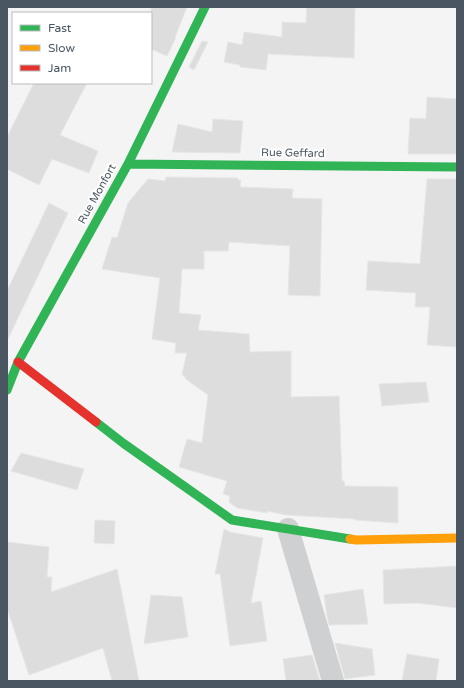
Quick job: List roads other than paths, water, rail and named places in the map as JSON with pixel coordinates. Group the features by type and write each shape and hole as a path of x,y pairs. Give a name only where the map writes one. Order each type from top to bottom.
{"street":[{"name":"Rue Monfort","path":"7,390 18,362 128,164 205,7"},
{"name":"Rue Geffard","path":"128,164 457,167"},
{"path":"18,362 123,443 232,520 356,540 457,538"},
{"path":"288,529 333,681"}]}
